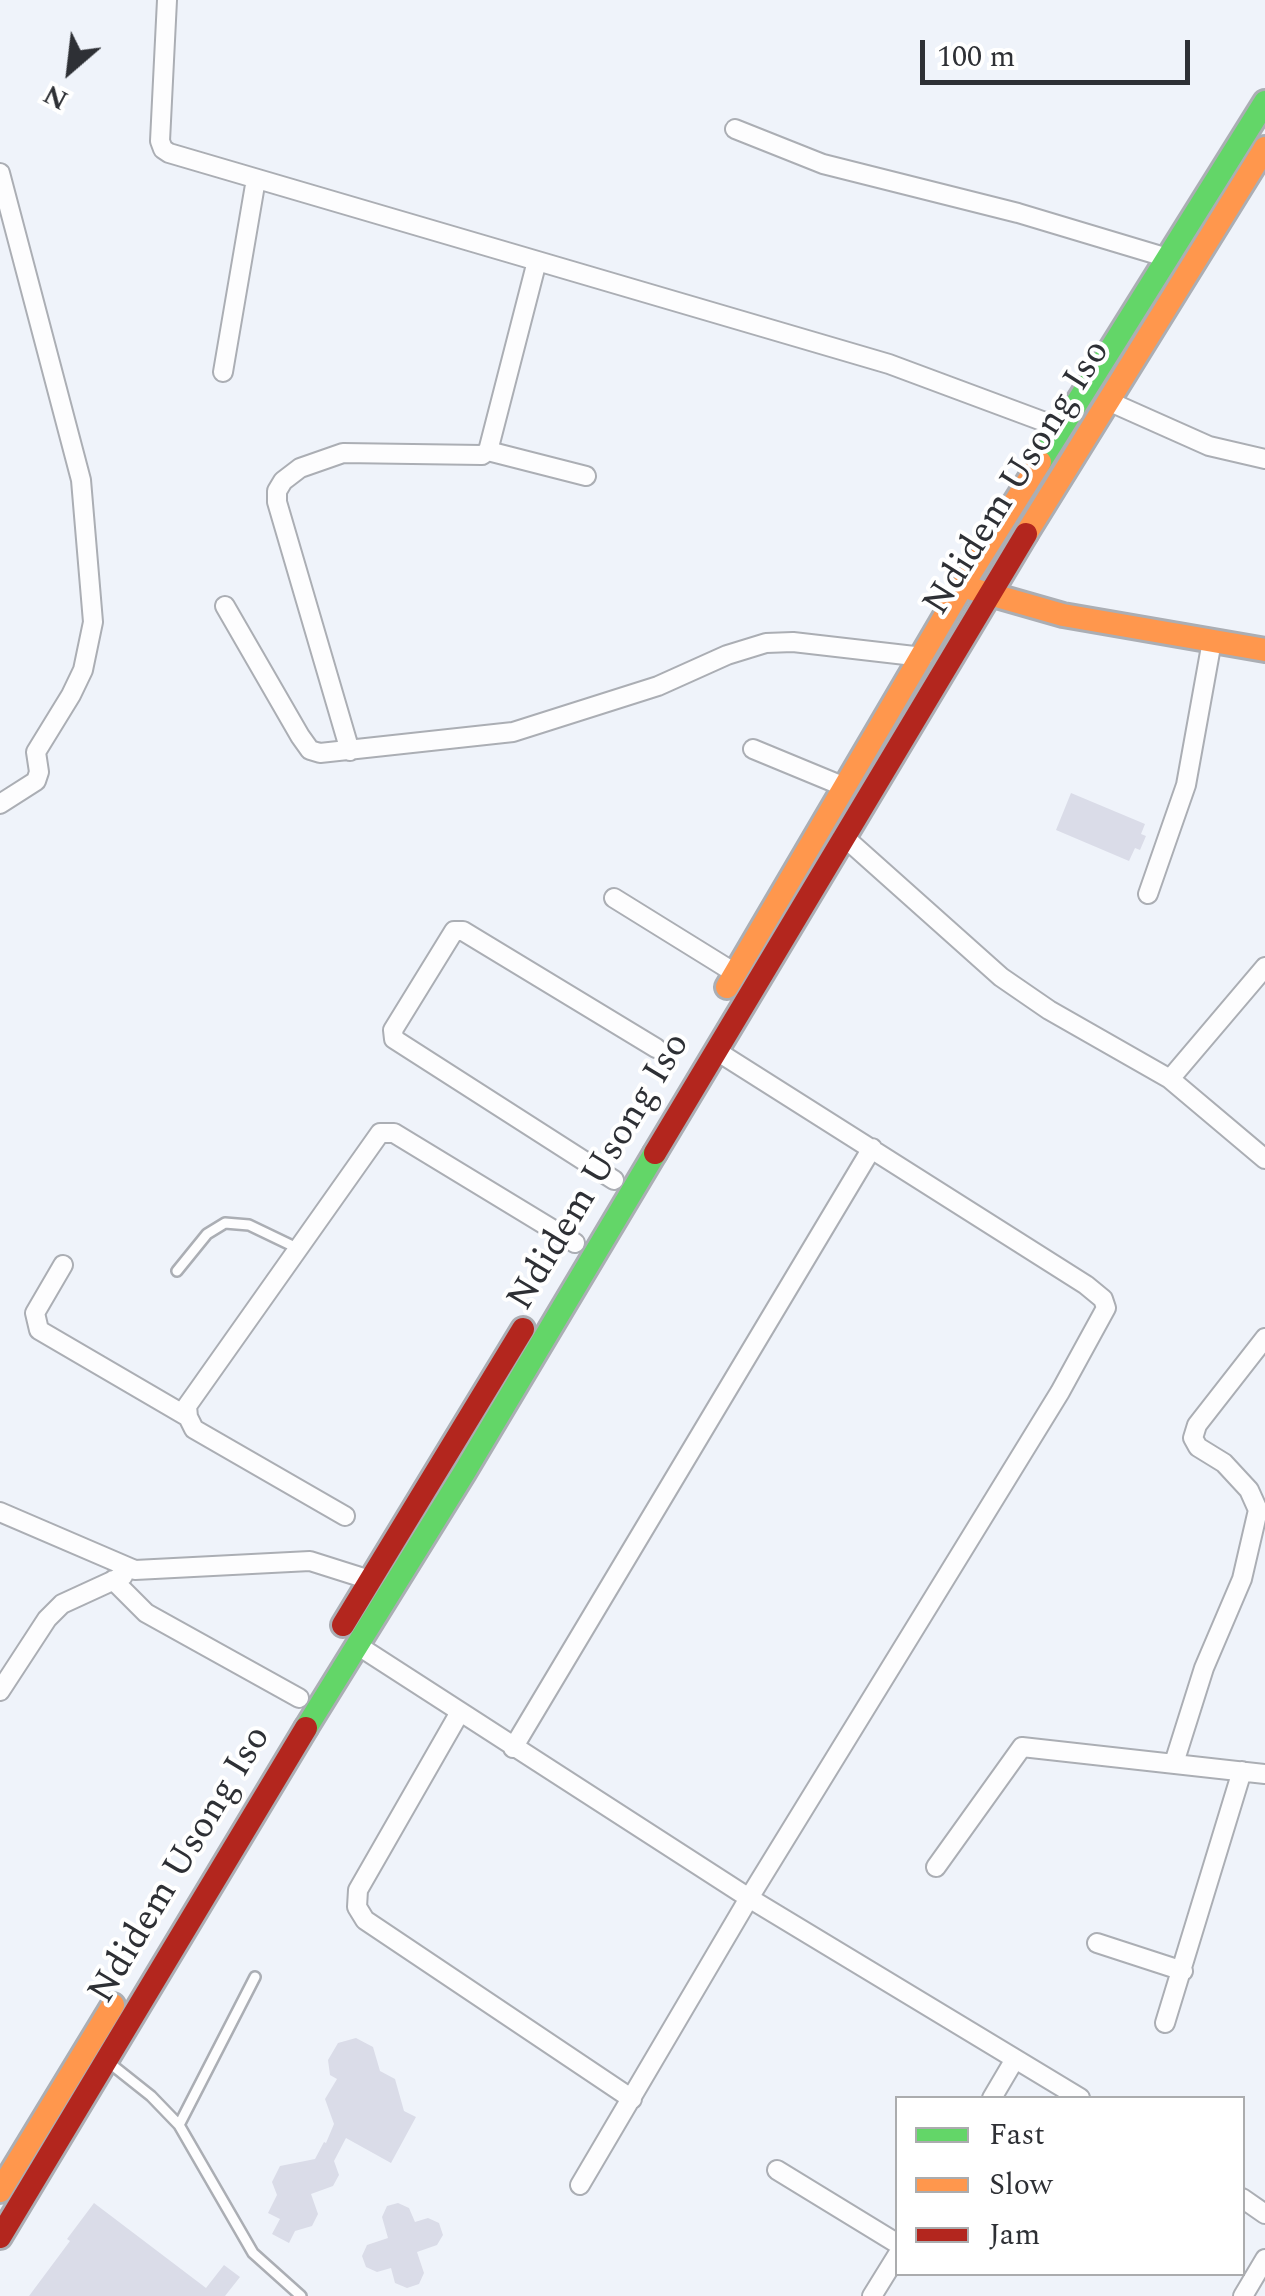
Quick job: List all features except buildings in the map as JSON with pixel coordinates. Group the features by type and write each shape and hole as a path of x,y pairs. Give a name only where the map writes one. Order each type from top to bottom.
{"main road":[{"name":"Ndidem Usong Iso","path":"716,1006 963,585 1265,102"},
{"name":"Ndidem Usong Iso","path":"0,2237 464,1473 988,595 1265,148"},
{"path":"963,585 1063,615 1265,650"},
{"name":"Ndidem Usong Iso","path":"0,2191 687,1054"}],"street":[{"path":"167,0 160,141 163,149 888,364 1061,428"},
{"path":"735,128 823,164 1018,213 1168,258"},
{"path":"0,173 81,480 93,622 72,695 36,752 36,781 0,804"},
{"path":"222,372 256,179"},
{"path":"350,751 277,491 300,468 344,454 482,455 488,451 538,262"},
{"path":"1108,401 1209,446 1265,460"},
{"path":"488,451 586,476"},
{"path":"225,606 310,750 320,753 513,732 658,686 727,654 766,643 793,642 923,656"},
{"path":"1148,894 1186,785 1212,641"},
{"path":"753,749 845,787"},
{"path":"843,836 1001,977 1049,1010 1170,1079 1265,1158"},
{"path":"614,898 735,973"},
{"path":"614,1180 394,1039 393,1030 454,931 463,932 656,1048"},
{"path":"1170,1079 1265,967"},
{"path":"580,2185 749,1898 1105,1314 1103,1299 1086,1286 716,1050"},
{"path":"344,1516 194,1429 187,1406 380,1133 394,1133 575,1243"},
{"path":"514,1748 872,1148"},
{"path":"63,1265 35,1313 39,1330 188,1418"},
{"path":"1174,1763 1204,1668 1242,1579 1258,1510 1248,1490 1224,1464 1198,1447 1193,1438 1197,1425 1265,1338"},
{"path":"0,1512 135,1570"},
{"path":"0,1691 47,1619 62,1604 135,1570 310,1562 370,1580"},
{"path":"113,1580 146,1613 299,1698"},
{"path":"357,1645 749,1898 1077,2096"},
{"path":"460,1712 358,1890 356,1908 366,1920 632,2098"},
{"path":"936,1867 1022,1747 1258,1770 1165,2023"},
{"path":"1097,1944 1182,1971"},
{"path":"993,2096 1016,2059"},
{"path":"778,2170 895,2242"},
{"path":"1243,2296 1265,2258"},
{"path":"872,2296 895,2259"}],"lane":[{"path":"177,1271 206,1234 225,1223 249,1225 299,1250"},
{"path":"179,2125 255,1977"},
{"path":"106,2060 151,2096 179,2125 253,2253 301,2296"}],"traffic: fast":[{"path":"1040,462 1265,102"},
{"path":"306,1728 655,1153"}],"traffic: slow":[{"path":"1026,534 1265,148"},
{"path":"727,987 963,585 1040,462"},
{"path":"972,589 1063,615 1265,650"},
{"path":"0,2191 113,2005"}],"traffic: jam":[{"path":"655,1153 1026,534"},
{"path":"343,1625 523,1329"},
{"path":"0,2237 306,1728"}]}
